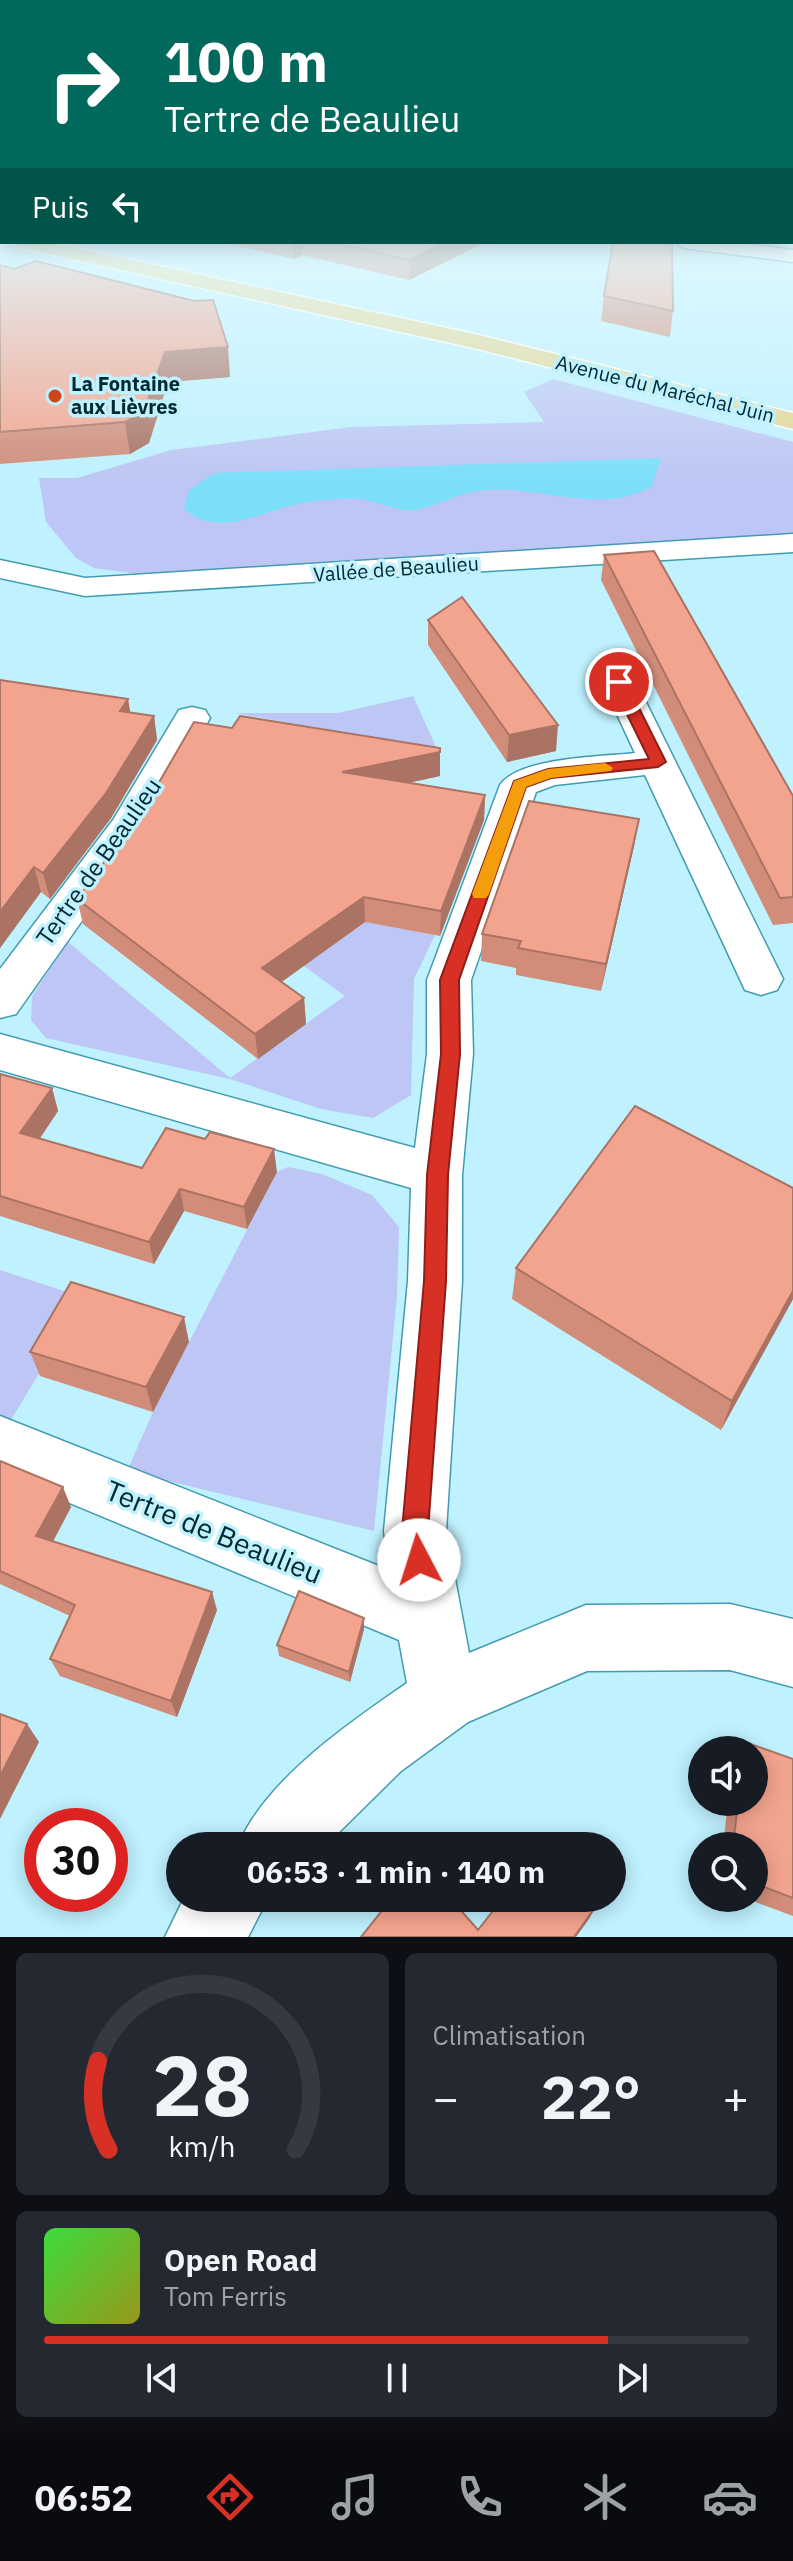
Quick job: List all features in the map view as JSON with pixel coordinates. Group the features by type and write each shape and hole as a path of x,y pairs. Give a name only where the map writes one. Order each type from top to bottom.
{"main road":[{"name":"Avenue du Maréchal Juin","path":"293,301 479,342 793,421"},
{"name":"Avenue du Maréchal Juin","path":"373,301 562,342 793,399"}],"street":[{"name":"Vallée de Beaulieu","path":"0,569 85,587 793,543"},
{"path":"619,682 761,979"},
{"name":"Tertre de Beaulieu","path":"0,1002 129,826 192,718"},
{"path":"444,1698 415,1531 435,1281 437,1175 450,1054 449,980 519,785 548,774 658,762"},
{"path":"0,1052 437,1175"},
{"name":"Tertre de Beaulieu","path":"0,1445 428,1619"},
{"path":"288,1832 376,1746 444,1698 586,1638 730,1637 793,1653"},
{"path":"203,1937 220,1912"}],"shaded area":[{"path":"553,379 793,442 793,535 139,574 94,568 76,558 46,522 39,478 77,478 171,450 351,427 544,422 524,392"},
{"path":"661,458 651,487 609,499 499,489 477,491 413,510 359,499 336,499 298,504 224,523 209,522 184,508 189,490 214,473"},
{"path":"413,696 437,749 234,713 338,713"},
{"path":"292,908 435,935 414,979 411,1095 373,1118 321,1109 230,1079 46,1038 31,1020 32,996 68,942 230,1078 345,996 304,966"},
{"path":"288,1167 322,1174 372,1195 399,1227 397,1296 374,1531 127,1471 153,1412 277,1172"},
{"path":"0,1270 85,1298 9,1423 0,1419"}],"building":[{"path":"0,301 213,301 228,347 165,352 144,411 125,422 0,432"},
{"path":"629,301 673,301 673,311"},
{"path":"654,551 793,796 793,897 780,898 604,555"},
{"path":"462,597 558,725 509,735 428,620"},
{"path":"0,680 128,699 120,711 154,716 106,793 43,873 34,867 0,912"},
{"path":"240,716 440,748 440,752 342,772 485,795 441,911 364,897 262,968 304,998 255,1034 77,899 147,803 194,722 232,728"},
{"path":"529,801 639,819 606,964 518,948 521,941 482,934"},
{"path":"0,1074 52,1088 20,1133 142,1168 166,1128 205,1139 210,1132 274,1149 244,1207 180,1189 149,1242 0,1196"},
{"path":"635,1106 793,1188 793,1291 732,1401 516,1268"},
{"path":"71,1282 184,1317 146,1387 30,1352"},
{"path":"0,1461 63,1487 36,1536 212,1592 171,1701 50,1659 75,1605 0,1571"},
{"path":"299,1591 364,1618 349,1672 277,1645"},
{"path":"0,1714 27,1724 0,1776"},
{"path":"768,1750 793,1759 793,1898 768,1888 768,1832 735,1832 736,1816 768,1816"},
{"path":"381,1912 462,1912 478,1930 492,1912 592,1912 574,1937 361,1937"}],"slow traffic":[{"path":"480,894 519,785 548,774 605,768"}],"place":[{"name":"La Fontaine aux Lièvres","path":"55,396"}],"route":[{"path":"419,1560 415,1531 435,1281 437,1175 450,1054 449,980 519,785 548,774 658,762 619,682"}]}
